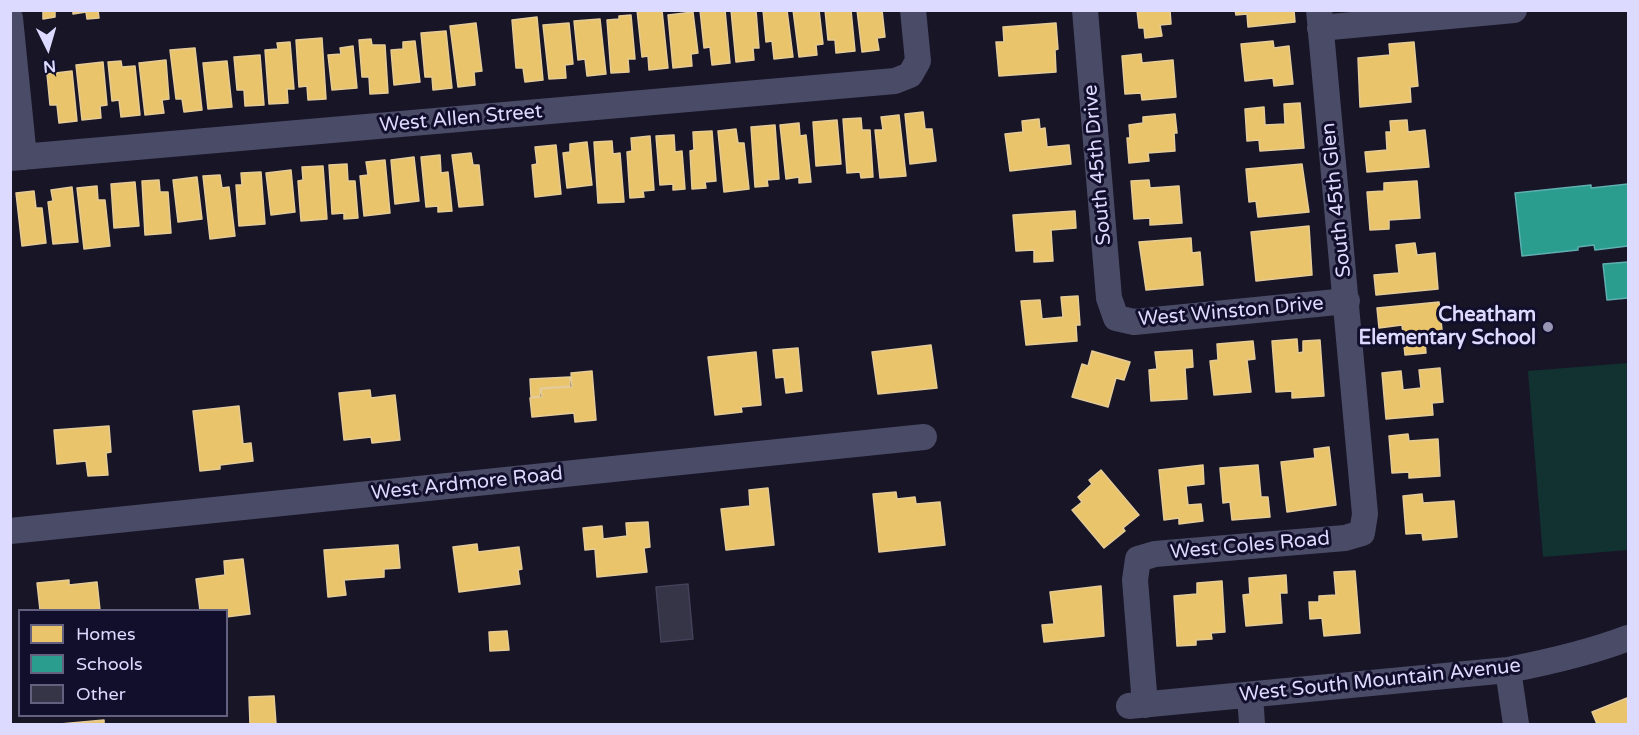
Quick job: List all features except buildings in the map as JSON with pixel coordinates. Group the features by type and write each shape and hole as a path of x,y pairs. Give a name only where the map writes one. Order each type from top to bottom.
{"street":[{"name":"West Allen Street","path":"17,158 895,81 910,75 918,61 913,10"},
{"name":"South 45th Drive","path":"1085,10 1109,298 1116,318"},
{"path":"1319,19 1514,10"},
{"path":"10,18 17,158"},
{"name":"South 45th Glen","path":"1319,19 1365,514 1362,533"},
{"name":"West Winston Drive","path":"1116,318 1134,322 1347,301"},
{"name":"West Ardmore Road","path":"10,531 924,437"},
{"name":"West Coles Road","path":"1137,705 1135,580 1138,559 1155,554 1346,538 1362,533"},
{"name":"West South Mountain Avenue","path":"1137,705 1508,670 1551,662 1600,649 1629,638"},
{"path":"1508,670 1516,724"},
{"path":"1250,695 1252,724"}],"green space":[{"path":"1628,363 1628,550 1543,557 1528,371"}],"place":[{"name":"Cheatham Elementary School","path":"1548,327"}]}
